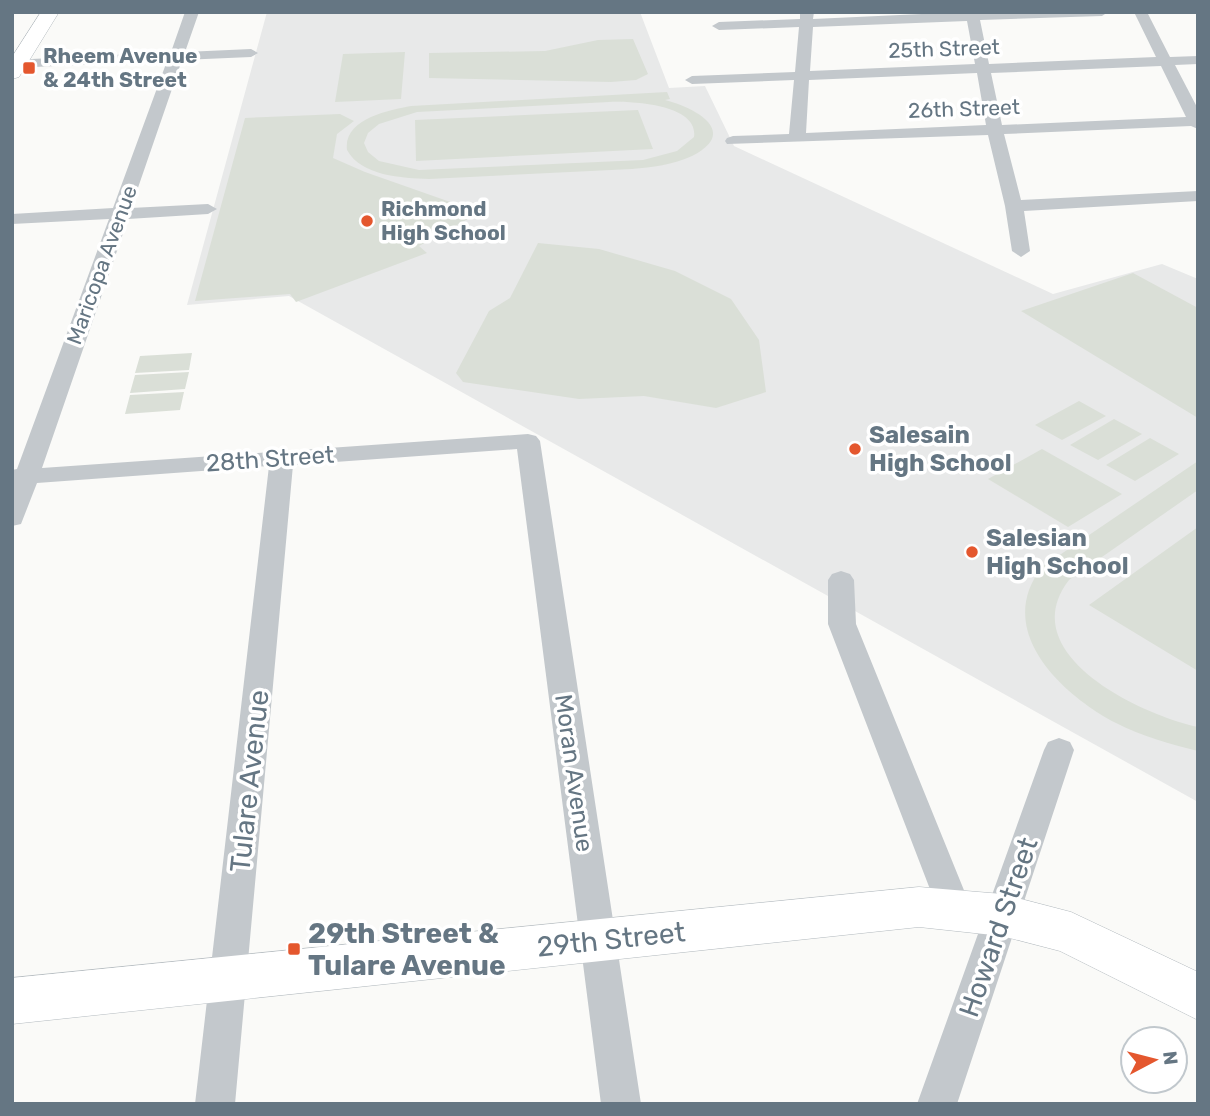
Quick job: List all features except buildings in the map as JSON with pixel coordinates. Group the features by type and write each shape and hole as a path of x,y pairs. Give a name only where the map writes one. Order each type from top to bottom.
{"street":[{"path":"14,67 50,12"},
{"name":"Maricopa Avenue","path":"12,518 20,476 120,213 192,12"},
{"path":"719,26 806,18 1102,12"},
{"path":"1140,12 1197,122"},
{"path":"972,15 995,130 1014,206 1021,251"},
{"path":"797,139 806,18"},
{"path":"14,67 251,53"},
{"name":"25th Street","path":"692,80 1198,60"},
{"name":"26th Street","path":"733,141 1197,122"},
{"path":"1014,206 1198,197"},
{"path":"12,219 208,209"},
{"name":"28th Street","path":"20,476 528,441"},
{"name":"Moran Avenue","path":"528,441 621,1104"},
{"name":"Tulare Avenue","path":"215,1104 282,459"},
{"path":"841,580 842,624 978,913"},
{"name":"Howard Street","path":"937,1104 978,913 1059,750"},
{"name":"29th Street","path":"12,1001 919,907 978,913 1071,933 1198,997"}],"shaded area":[{"name":"Salesian High School","path":"267,12 640,12 669,88 705,86 734,146 1053,294 1162,264 1198,279 1198,802 289,296 187,305"},
{"path":"633,39 648,74 636,80 611,82 429,78 429,53 545,51 598,40"},
{"path":"405,52 401,99 335,102 343,54"},
{"path":"667,92 670,99 665,100 688,108 707,121 712,129 712,138 706,147 685,159 632,169 429,179 383,174 353,159 347,150 352,131 369,118 411,106","holes":["619,102 646,104 675,111 686,117 693,126 694,137 677,151 643,160 419,170 379,161 368,152 364,143 368,133 379,124 417,112"]},
{"path":"638,110 653,149 416,161 415,120"},
{"path":"340,114 354,121 337,134 333,158 473,210 475,215 419,246 427,253 296,302 290,294 195,301 245,118"},
{"path":"538,243 599,249 675,271 731,299 759,340 766,392 716,408 644,396 579,399 463,382 456,373 489,311 510,298"},
{"path":"1133,273 1198,308 1198,418 1021,311"},
{"path":"192,353 189,370 135,373 140,356"},
{"path":"189,372 185,389 130,393 135,375"},
{"path":"184,392 180,410 125,414 130,395"},
{"path":"1079,401 1106,416 1062,440 1035,425"},
{"path":"1114,419 1142,434 1098,460 1070,445"},
{"path":"1150,438 1179,454 1135,481 1106,465"},
{"path":"1042,449 1122,494 1068,527 988,479"},
{"path":"1198,461 1198,490 1069,580 1056,607 1057,632 1070,656 1091,677 1117,695 1146,709 1198,727 1198,751 1126,728 1095,711 1074,695 1055,678 1040,658 1029,636 1025,614 1029,591 1042,567"},
{"path":"1198,527 1198,671 1089,605"}],"place":[{"name":"Rheem Avenue & 24th Street","path":"29,68"},
{"name":"Richmond High School","path":"367,221"},
{"name":"Salesain High School","path":"855,449"},
{"name":"Salesian High School","path":"972,552"},
{"name":"29th Street & Tulare Avenue","path":"294,949"}]}
